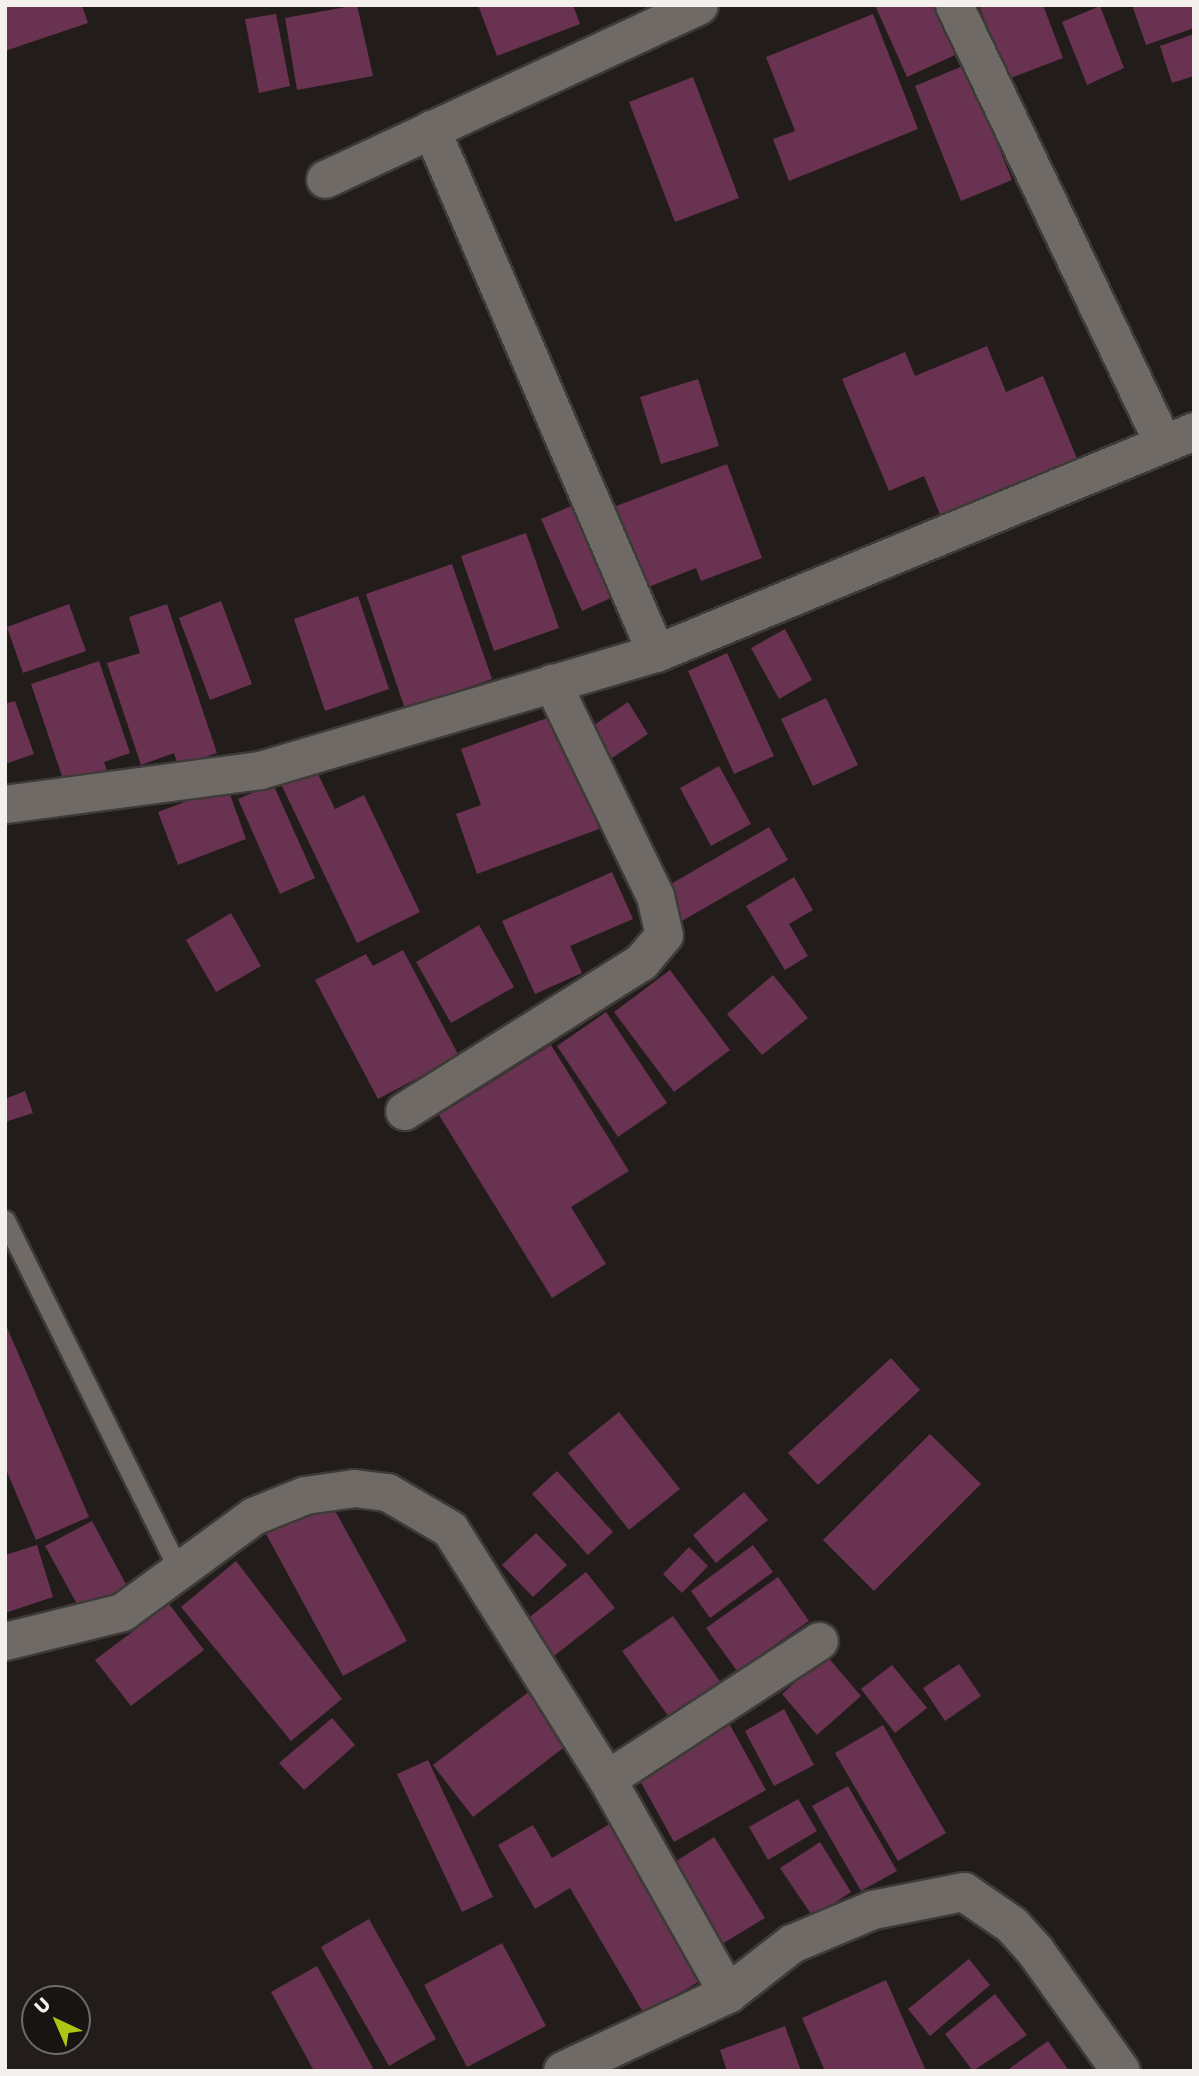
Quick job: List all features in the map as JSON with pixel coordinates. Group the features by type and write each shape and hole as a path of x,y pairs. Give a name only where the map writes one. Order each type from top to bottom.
{"street":[{"path":"324,179 699,5"},
{"path":"5,804 260,770 656,653 1178,438 954,5"},
{"path":"431,129 656,653"},
{"path":"404,1111 641,962 664,935 655,896 552,683"},
{"path":"5,1640 122,1612 253,1516 305,1495 354,1488 387,1492 450,1529 607,1779 728,1994"},
{"path":"607,1779 819,1641"},
{"path":"562,2071 728,1994 792,1944 873,1910 964,1892 1012,1925 1036,1952 1121,2071"}],"lane":[{"path":"5,1220 180,1572"}],"building":[{"path":"5,5 82,5 88,23 5,51"},
{"path":"357,5 373,76 297,90 285,18"},
{"path":"478,5 573,5 580,24 497,56"},
{"path":"875,5 933,5 955,55 907,77"},
{"path":"979,5 1043,5 1063,58 1008,79"},
{"path":"1132,5 1194,5 1194,28 1146,45"},
{"path":"1100,6 1124,68 1087,85 1062,22"},
{"path":"276,14 290,86 259,93 245,19"},
{"path":"873,14 918,129 789,181 773,139 795,131 766,57"},
{"path":"1194,34 1194,76 1172,83 1160,46"},
{"path":"965,65 1012,180 961,201 915,86"},
{"path":"693,77 739,198 675,222 629,102"},
{"path":"987,346 1006,392 1043,376 1078,461 942,519 924,476 889,491 842,379 905,352 915,376"},
{"path":"698,379 719,446 661,464 640,397"},
{"path":"727,464 762,558 701,581 696,568 641,590 611,508"},
{"path":"585,500 626,591 582,611 541,519"},
{"path":"526,533 559,628 494,651 461,556"},
{"path":"452,564 492,679 405,709 366,594"},
{"path":"358,596 389,689 325,711 294,619"},
{"path":"221,601 252,684 210,700 179,618"},
{"path":"69,604 86,651 23,673 7,627"},
{"path":"167,604 217,753 178,766 174,753 141,765 107,663 140,653 129,617"},
{"path":"785,629 812,680 779,699 751,648"},
{"path":"727,653 774,756 734,774 688,671"},
{"path":"99,661 130,753 104,762 107,771 65,785 31,684"},
{"path":"826,698 858,765 813,786 781,719"},
{"path":"15,701 34,754 5,764 5,704"},
{"path":"628,702 648,734 612,758 591,727"},
{"path":"558,714 599,829 477,874 456,814 481,805 461,749"},
{"path":"719,766 751,824 711,846 680,788"},
{"path":"315,768 335,809 364,795 420,912 357,943 281,784"},
{"path":"273,784 315,878 280,894 238,799"},
{"path":"227,786 246,839 178,865 158,812"},
{"path":"769,827 788,860 682,921 664,888"},
{"path":"612,872 633,919 570,946 582,973 535,994 502,921"},
{"path":"794,877 813,910 789,924 808,956 785,970 746,906"},
{"path":"231,913 261,966 216,992 186,940"},
{"path":"479,925 514,987 451,1023 416,962"},
{"path":"403,950 459,1056 378,1099 315,980 366,954 373,966"},
{"path":"670,970 730,1050 674,1092 614,1012"},
{"path":"773,975 808,1018 762,1055 727,1014"},
{"path":"606,1012 667,1103 618,1137 557,1046"},
{"path":"551,1045 629,1171 571,1207 606,1264 552,1298 439,1115"},
{"path":"25,1091 33,1113 5,1122 5,1099"},
{"path":"5,1323 89,1517 36,1540 5,1467"},
{"path":"891,1358 920,1390 818,1485 788,1453"},
{"path":"619,1412 680,1489 629,1530 568,1453"},
{"path":"930,1434 981,1484 874,1591 823,1540"},
{"path":"557,1471 613,1532 588,1555 532,1494"},
{"path":"744,1492 768,1520 716,1563 693,1535"},
{"path":"328,1498 407,1641 343,1676 265,1532"},
{"path":"92,1521 128,1588 82,1613 45,1546"},
{"path":"536,1533 567,1565 533,1597 502,1565"},
{"path":"37,1545 53,1597 5,1613 5,1555"},
{"path":"753,1545 773,1572 710,1618 691,1591"},
{"path":"689,1547 708,1566 682,1593 663,1574"},
{"path":"236,1561 342,1699 291,1741 181,1607"},
{"path":"586,1572 615,1608 554,1656 526,1620"},
{"path":"778,1577 809,1621 737,1671 706,1628"},
{"path":"169,1604 204,1650 131,1706 95,1660"},
{"path":"673,1616 727,1691 676,1727 622,1651"},
{"path":"826,1655 861,1696 817,1735 782,1694"},
{"path":"959,1664 981,1696 945,1721 923,1688"},
{"path":"892,1665 927,1708 895,1733 861,1689"},
{"path":"535,1687 575,1739 473,1817 433,1765"},
{"path":"784,1709 814,1765 774,1786 745,1731"},
{"path":"332,1718 355,1745 304,1790 279,1763"},
{"path":"730,1725 766,1790 674,1842 638,1777"},
{"path":"883,1725 946,1833 898,1861 835,1753"},
{"path":"428,1760 493,1897 462,1912 397,1774"},
{"path":"848,1786 897,1871 861,1891 812,1806"},
{"path":"798,1799 817,1831 768,1860 749,1827"},
{"path":"613,1822 705,1978 644,2014 570,1888 535,1909 498,1845 533,1825 552,1858"},
{"path":"714,1837 765,1918 717,1947 667,1867"},
{"path":"820,1842 851,1892 813,1917 780,1868"},
{"path":"369,1919 436,2039 389,2066 321,1947"},
{"path":"502,1943 546,2026 467,2067 424,1985"},
{"path":"969,1959 990,1985 930,2036 908,2009"},
{"path":"317,1966 373,2068 367,2071 314,2071 271,1992"},
{"path":"886,1980 926,2071 825,2071 802,2018"},
{"path":"995,1994 1027,2035 973,2071 945,2034"},
{"path":"785,2026 801,2071 727,2071 720,2050"},
{"path":"1048,2041 1069,2071 1006,2071"}]}
